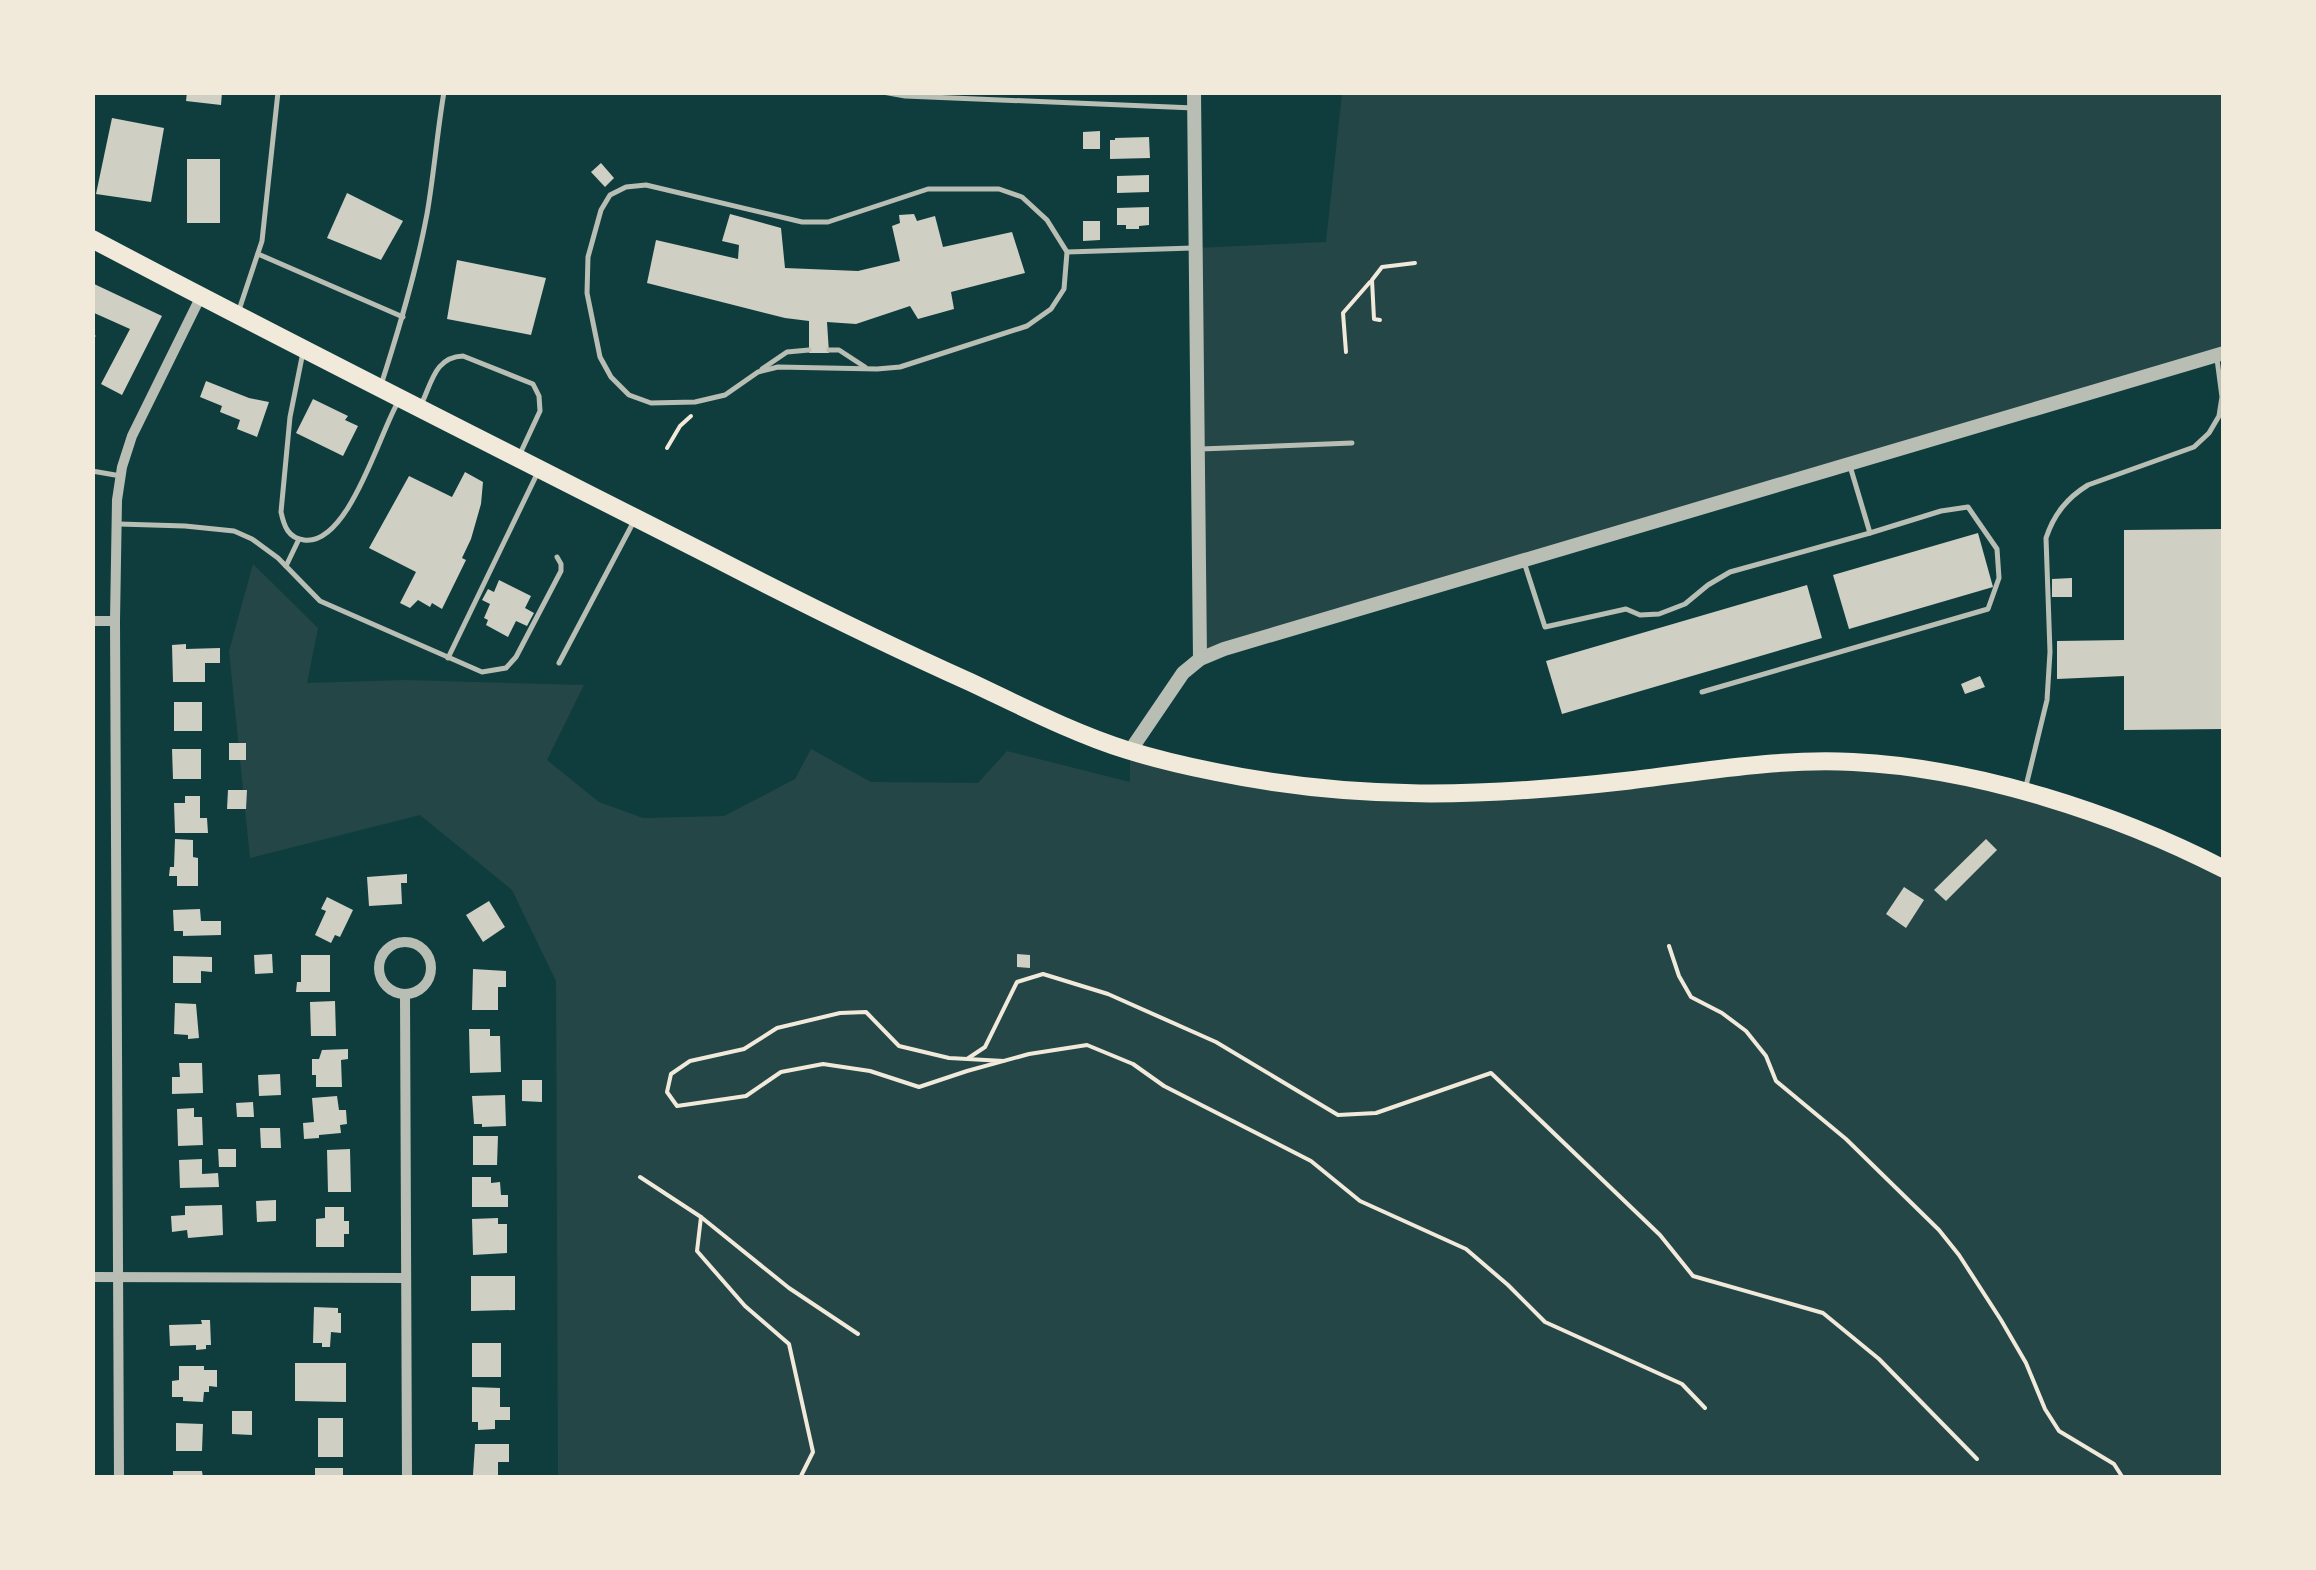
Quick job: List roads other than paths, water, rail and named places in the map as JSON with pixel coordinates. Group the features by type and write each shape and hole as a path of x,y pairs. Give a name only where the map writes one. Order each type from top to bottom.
{"main road":[{"path":"92,239 881,642 1080,733 1130,751 1303,788 1400,795 1542,789 1719,767 1855,762 1993,783 2104,816 2224,869"}],"street":[{"path":"1194,100 1200,660"},
{"path":"118,1478 116,524 120,476 132,436 201,296"},
{"path":"1130,751 1183,674 1200,660 1247,641 2220,354"},
{"path":"92,621 115,621"},
{"path":"405,942 420,947 431,968 426,984 405,994 388,988 380,964 388,948 405,942"},
{"path":"405,994 407,1478"},
{"path":"92,1277 406,1278"}],"lane":[{"path":"237,315 262,240 278,92"},
{"path":"380,388 403,317 427,213 444,92"},
{"path":"883,92 924,97 1194,100"},
{"path":"758,372 778,367 900,367 1027,326 1050,309 1064,289 1066,252 1047,220 1022,197 999,189 928,189 828,222 802,222 646,185 626,187 610,195 588,258 587,293 600,357 611,377 629,395 650,403 695,402 725,395 758,372 787,352 809,350"},
{"path":"1066,252 1196,248"},
{"path":"258,254 403,317"},
{"path":"304,349 290,417 282,512 284,526 298,539 315,540 332,530 365,478 400,398"},
{"path":"829,350 839,350 868,368"},
{"path":"2024,792 2047,700 2050,652 2046,538 2052,520 2076,493 2088,486 2194,447 2209,433 2222,397 2220,354"},
{"path":"420,408 442,361 451,356 463,356 533,384 540,411 518,459"},
{"path":"1198,449 1352,443"},
{"path":"1849,464 1870,533"},
{"path":"448,658 539,470"},
{"path":"92,471 120,476"},
{"path":"1523,559 1545,627 1626,609 1640,616 1660,614 1686,604 1708,584 1730,572 1941,511 1968,507 1997,549 1999,578 1988,609 1702,692"},
{"path":"559,663 635,518"},
{"path":"116,524 184,526 234,532 252,539 320,600 482,672 506,668 516,657 561,571 562,564 556,557"},
{"path":"286,566 298,539"}]}
